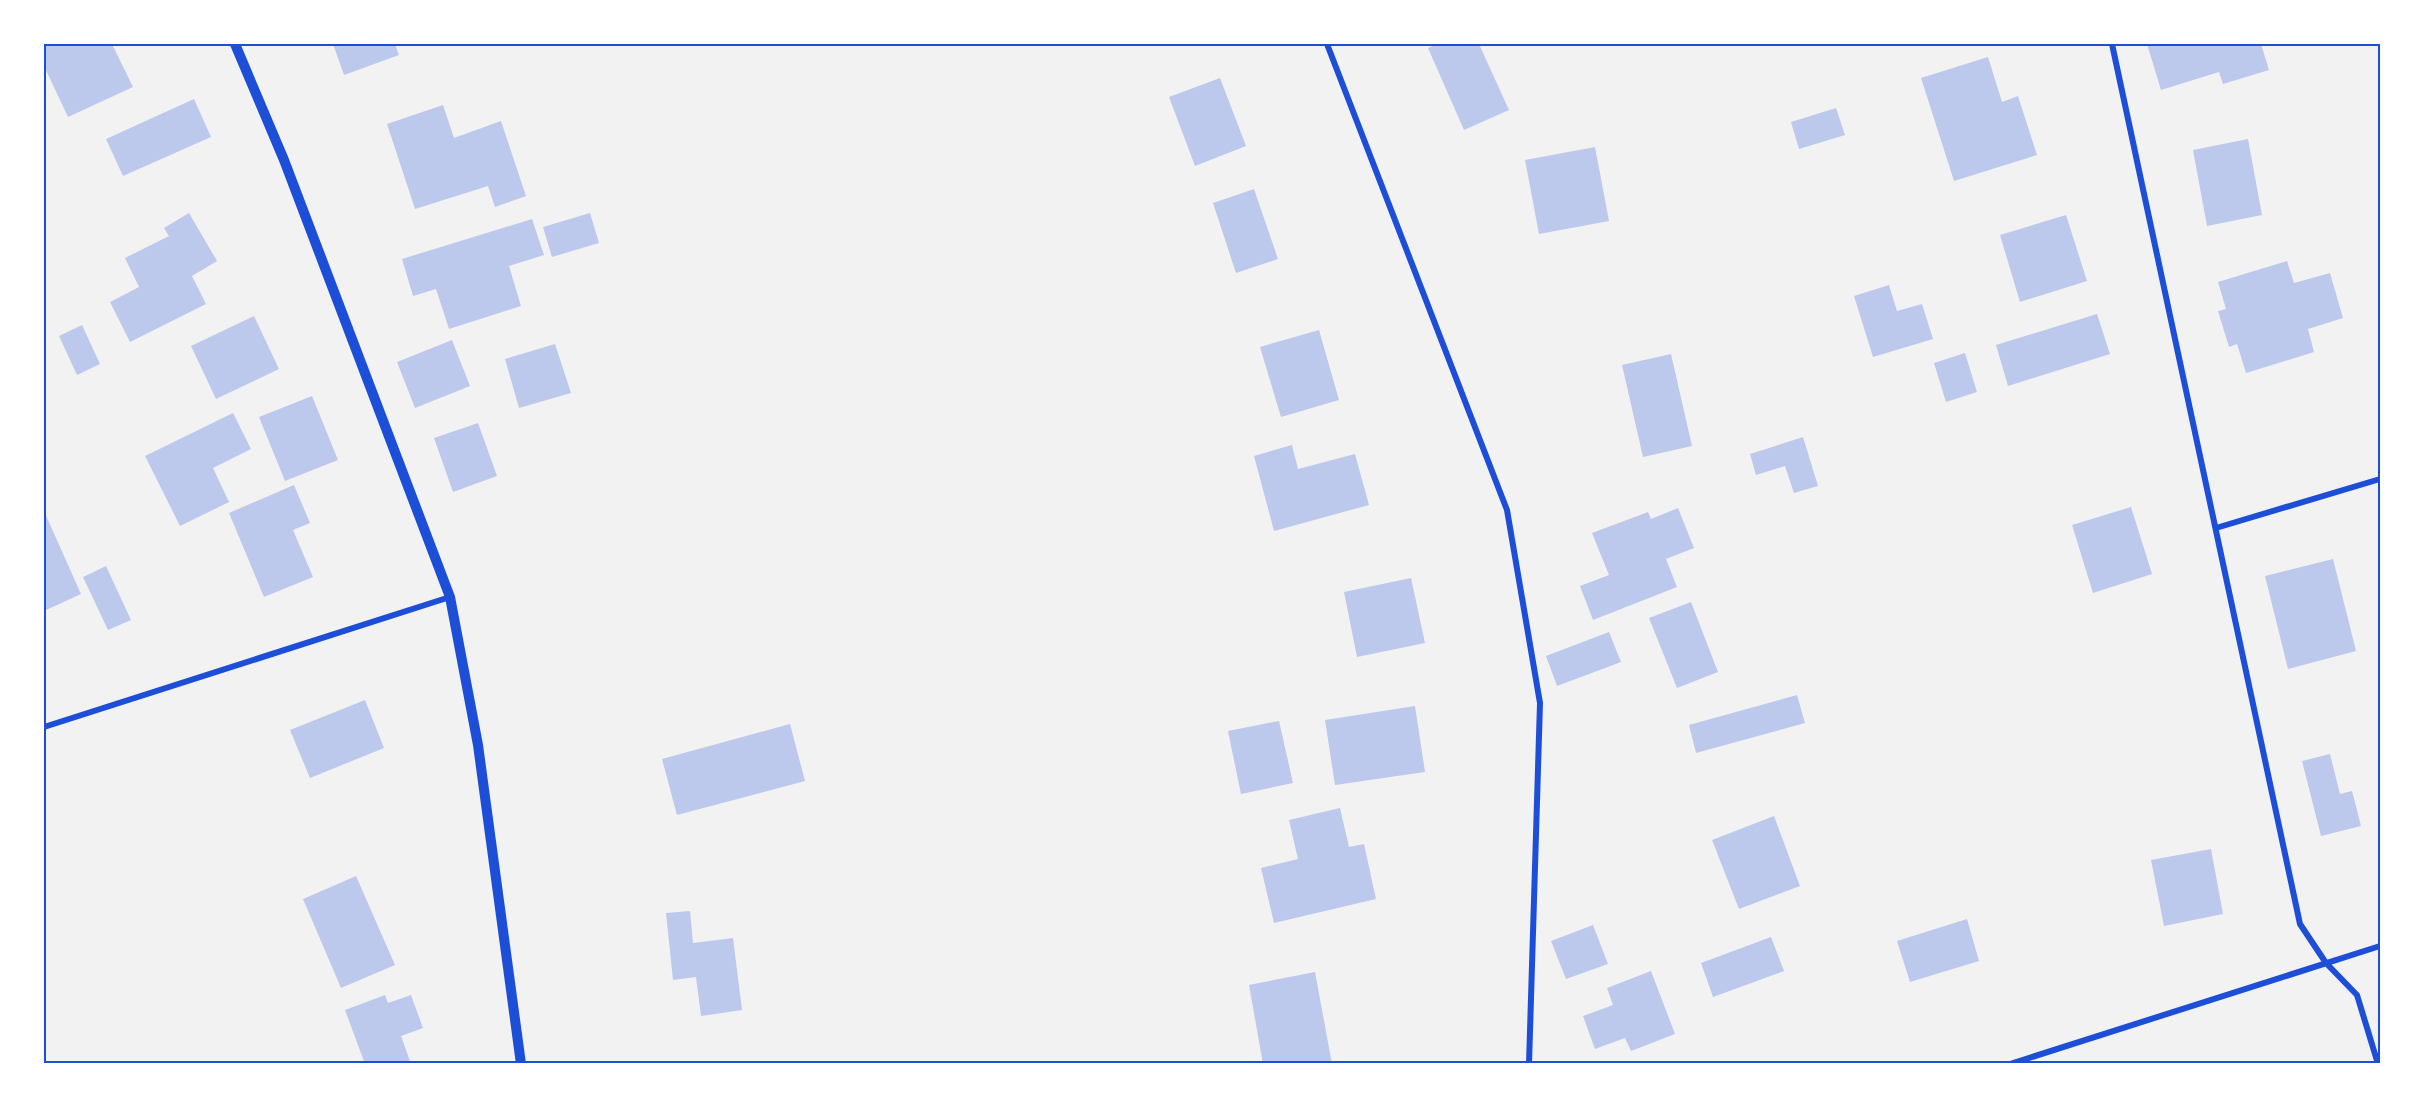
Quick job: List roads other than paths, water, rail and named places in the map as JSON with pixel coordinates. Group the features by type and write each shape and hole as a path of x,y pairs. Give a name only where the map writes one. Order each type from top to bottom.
{"street":[{"path":"235,44 284,160 450,597 478,745 521,1064"},
{"path":"1327,44 1507,510 1540,702 1529,1064"},
{"path":"2112,44 2300,924 2326,963 2357,994 2378,1064"},
{"path":"2216,528 2380,478"},
{"path":"44,727 450,597"},
{"path":"2010,1064 2380,946"}]}
